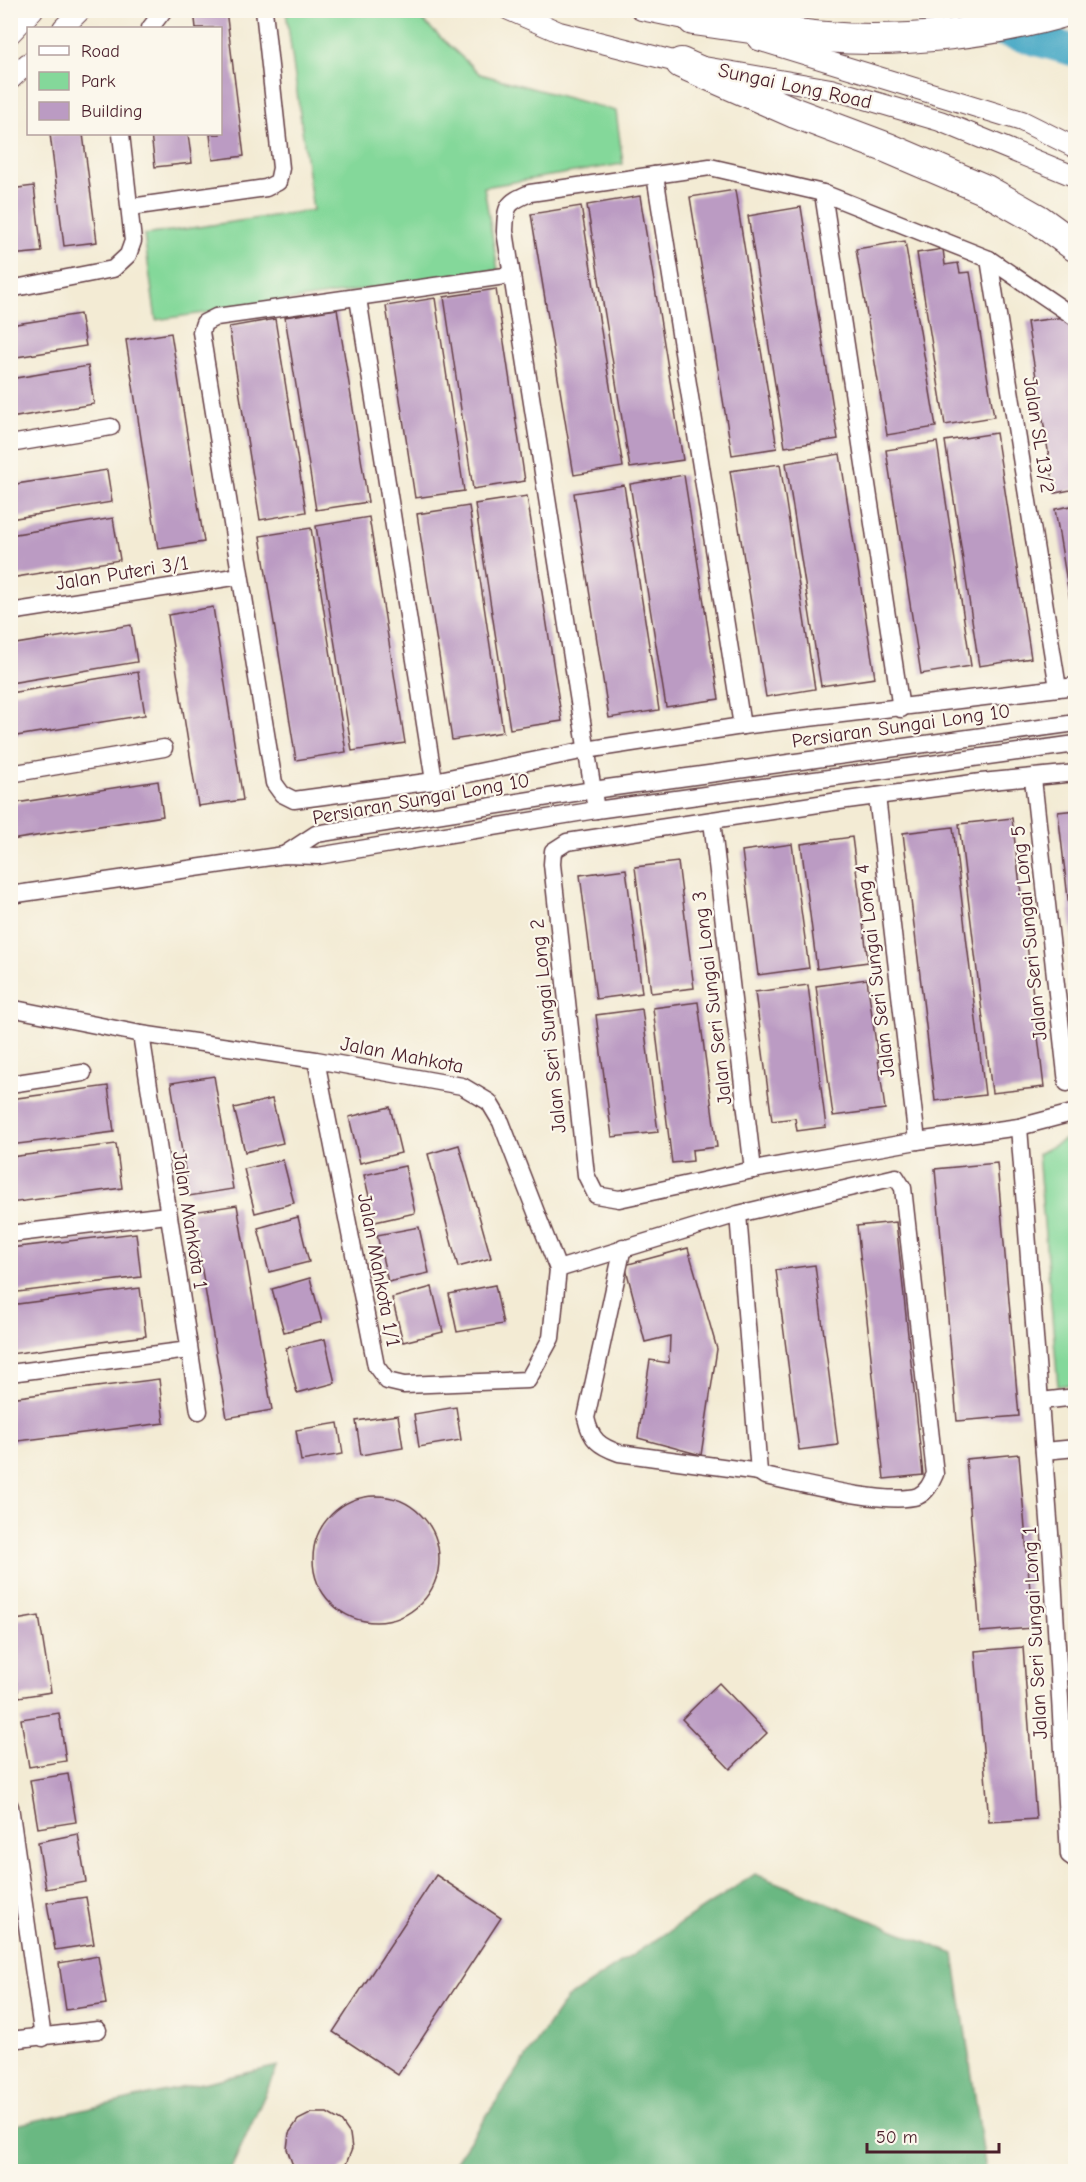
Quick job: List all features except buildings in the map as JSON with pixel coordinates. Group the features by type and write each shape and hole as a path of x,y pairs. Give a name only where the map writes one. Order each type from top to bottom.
{"highway":[{"path":"693,20 828,37 897,38 978,30 1039,20 1071,10"},
{"path":"681,63 795,113 888,148 986,190 1039,220 1076,247"}],"street":[{"path":"10,34 33,10"},
{"path":"64,27 81,10"},
{"path":"151,27 164,10"},
{"path":"131,207 266,188 278,182 281,168 264,10"},
{"name":"Sungai Long Road","path":"509,10 559,32 681,63 831,89 940,122 1076,177"},
{"name":"Sungai Long Road","path":"641,10 693,20 1022,121 1076,148"},
{"path":"10,80 27,64"},
{"path":"10,289 113,269 128,255 134,241 121,135"},
{"path":"596,810 505,231 506,210 513,200 530,193 710,167 823,193 989,258 1076,318"},
{"path":"655,175 742,726"},
{"path":"823,193 845,351 901,709"},
{"name":"Jalan SL 13/2","path":"989,258 1058,688"},
{"path":"512,275 216,316 204,323 201,332 274,783 282,794 294,800 434,781 586,750 742,726 901,709 1076,686"},
{"path":"358,298 434,781"},
{"path":"10,444 111,427"},
{"name":"Jalan Puteri 3/1","path":"10,612 240,576"},
{"name":"Persiaran Sungai Long 10","path":"284,855 316,834 593,790 1076,723"},
{"name":"Persiaran Sungai Long 10","path":"284,855 318,856 596,810 1076,744"},
{"path":"10,774 164,748"},
{"path":"712,821 981,782 1033,779 1076,773"},
{"name":"Jalan Seri Sungai Long 5","path":"1033,779 1067,1083"},
{"name":"Jalan Seri Sungai Long 4","path":"877,796 917,1141"},
{"name":"Jalan Seri Sungai Long 2","path":"712,821 567,842 554,850 552,864 586,1175 596,1195 619,1199 753,1170"},
{"name":"Jalan Seri Sungai Long 3","path":"712,821 753,1170"},
{"path":"10,895 284,855"},
{"name":"Jalan Mahkota","path":"10,1008 141,1034 316,1060 462,1086 489,1102 501,1122 558,1269 551,1338 528,1380"},
{"name":"Jalan Mahkota 1","path":"141,1034 199,1412"},
{"name":"Jalan Mahkota 1/1","path":"316,1060 376,1366 387,1382 404,1385 528,1380"},
{"path":"10,1084 83,1073"},
{"path":"753,1170 917,1141 1019,1128 1076,1112"},
{"name":"Jalan Seri Sungai Long 1","path":"1019,1128 1041,1401 1069,1855 1076,1860"},
{"path":"558,1269 623,1248 738,1214 897,1177 904,1199 935,1474 928,1488 918,1496 890,1498 765,1476 759,1472 619,1453 601,1446 590,1435 586,1418 623,1248"},
{"path":"738,1214 759,1472"},
{"path":"10,1234 167,1215"},
{"path":"10,1373 189,1350"},
{"path":"1041,1401 1076,1397"},
{"path":"1044,1451 1076,1448"},
{"path":"10,1806 43,2038"},
{"path":"10,2040 98,2030"}],"green space":[{"path":"286,11 412,11 480,74 616,111 623,164 484,187 498,270 156,320 144,235 313,210"},
{"path":"1075,1134 1075,1384 1058,1386 1038,1154"},
{"path":"755,1874 954,1954 986,2171 449,2171 566,1999"},
{"path":"278,2066 230,2171 11,2171 11,2126"}],"waterway":[{"path":"929,10 1076,51"}]}
